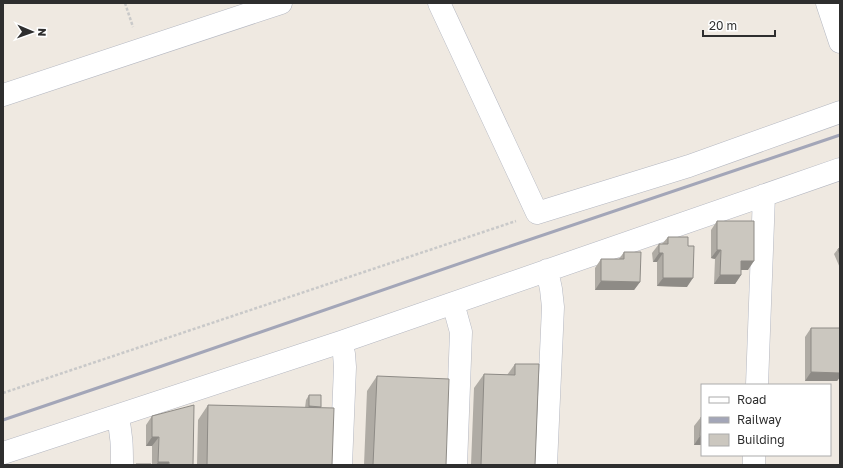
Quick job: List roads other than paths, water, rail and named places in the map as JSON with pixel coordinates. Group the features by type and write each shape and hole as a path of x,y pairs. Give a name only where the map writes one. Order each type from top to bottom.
{"street":[{"path":"3,95 281,3"},
{"path":"439,3 537,213 690,166 840,112"},
{"path":"826,3 840,42"},
{"path":"3,453 341,342 840,169"},
{"path":"757,384 764,195"},
{"path":"546,465 553,307 547,270"},
{"path":"453,303 461,332 456,465"},
{"path":"341,342 345,367 341,465"},
{"path":"118,416 123,442 122,465"}],"railway":[{"path":"3,420 840,135"}]}
